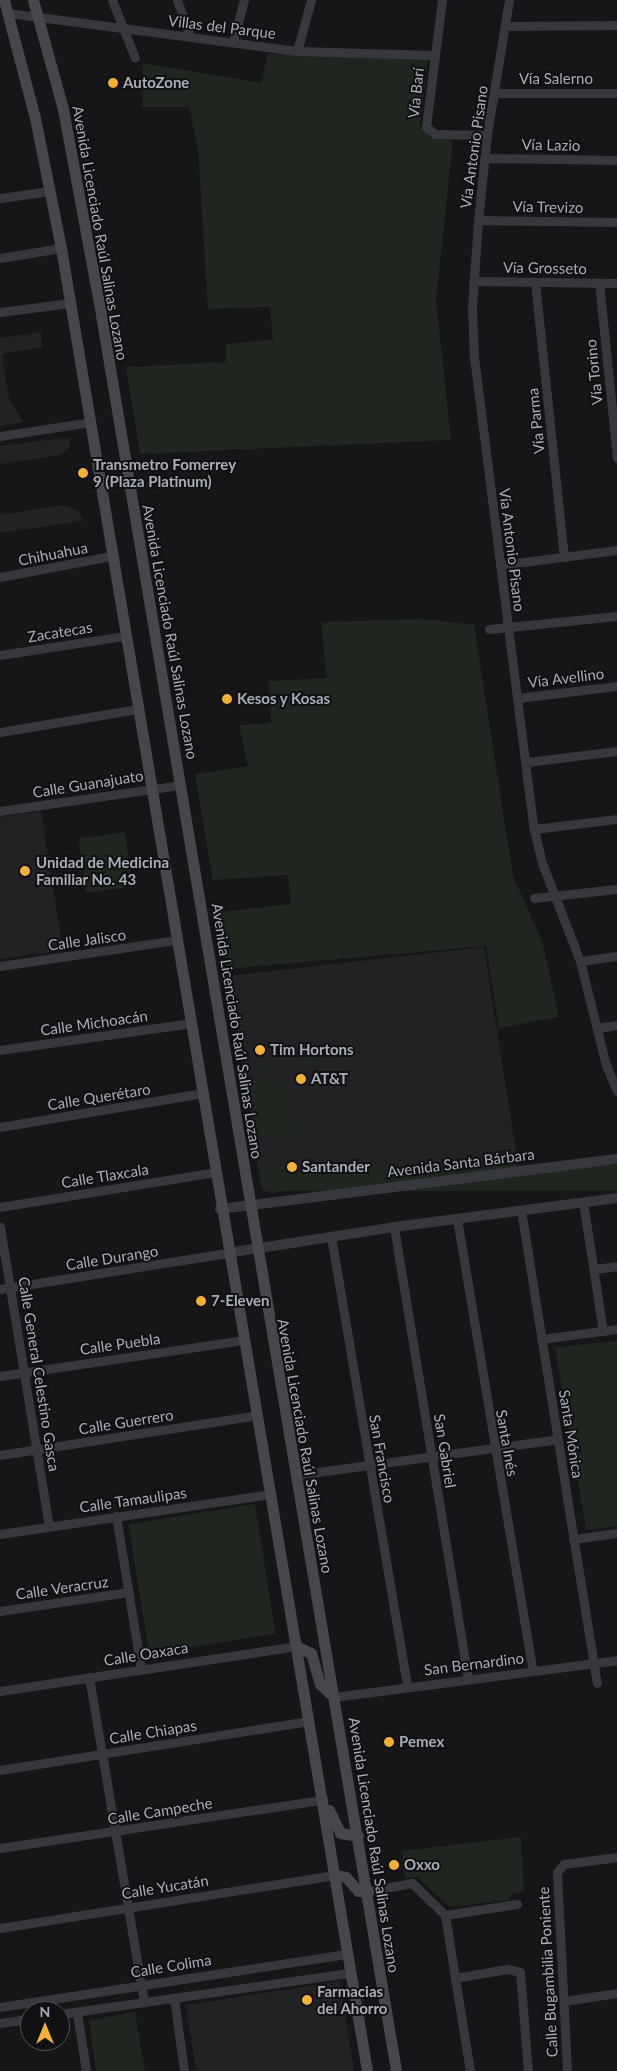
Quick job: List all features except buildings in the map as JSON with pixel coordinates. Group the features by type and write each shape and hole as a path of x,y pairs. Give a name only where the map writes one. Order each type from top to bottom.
{"main road":[{"path":"4,0 51,191 61,248 124,636 192,1023 227,1253 271,1494 323,1800 346,1954 367,2071"},
{"name":"Avenida Licenciado Raúl Salinas Lozano","path":"33,0 65,119 181,785 256,1249 368,1891 396,2071"},
{"path":"296,1646 311,1653 320,1684 334,1697"},
{"path":"323,1800 340,1833 358,1836"},
{"path":"335,1875 346,1877 358,1890 368,1891"}],"street":[{"path":"112,0 135,58"},
{"path":"177,0 190,36"},
{"path":"233,41 244,0"},
{"path":"297,51 311,0"},
{"name":"Vía Barí","path":"442,0 426,120 429,131 487,135"},
{"name":"Vía Antonio Pisano","path":"509,0 484,158 474,281 474,357 527,762 534,829 542,863 580,961 597,1028 617,1091"},
{"name":"Villas del Parque","path":"8,13 38,15 123,29 233,41 297,51 434,55"},
{"path":"504,26 617,25"},
{"name":"Vía Salerno","path":"495,93 617,93"},
{"name":"Vía Lazio","path":"484,158 617,160"},
{"path":"0,198 51,191"},
{"name":"Vía Trevizo","path":"478,220 617,222"},
{"path":"0,258 61,248"},
{"name":"Vía Grosseto","path":"474,281 617,283"},
{"name":"Vía Parma","path":"535,282 564,557"},
{"name":"Vía Torino","path":"598,283 617,458"},
{"path":"0,312 70,303"},
{"path":"0,436 90,422"},
{"path":"500,565 617,550"},
{"name":"Chihuahua","path":"0,577 111,556"},
{"path":"489,630 617,616"},
{"name":"Zacatecas","path":"0,655 124,636"},
{"name":"Vía Avellino","path":"518,698 617,686"},
{"path":"0,732 137,709"},
{"path":"527,762 617,751"},
{"name":"Calle Guanajuato","path":"0,811 181,785"},
{"path":"534,829 617,819"},
{"path":"534,898 617,889"},
{"name":"Calle Jalisco","path":"0,966 177,940"},
{"path":"580,961 617,956"},
{"name":"Calle Michoacán","path":"0,1050 192,1023"},
{"path":"597,1028 617,1025"},
{"name":"Calle Querétaro","path":"0,1127 203,1093"},
{"name":"Avenida Santa Bárbara","path":"220,1209 617,1159"},
{"name":"Calle Tlaxcala","path":"0,1207 215,1172"},
{"path":"227,1253 394,1227 617,1198"},
{"path":"583,1202 603,1331"},
{"name":"Santa Mónica","path":"521,1210 597,1683"},
{"name":"Santa Inés","path":"457,1219 533,1671"},
{"name":"Calle General Celestino Gasca","path":"0,1227 26,1372 49,1526"},
{"name":"San Gabriel","path":"394,1227 468,1679"},
{"name":"San Francisco","path":"331,1236 407,1687"},
{"name":"Calle Durango","path":"0,1289 227,1253"},
{"path":"594,1269 617,1266"},
{"path":"542,1340 617,1329"},
{"name":"Calle Puebla","path":"0,1376 244,1340"},
{"name":"Calle Guerrero","path":"0,1455 257,1415"},
{"path":"296,1475 558,1439"},
{"name":"Calle Tamaulipas","path":"0,1534 271,1494"},
{"path":"116,1516 141,1668"},
{"path":"573,1539 617,1533"},
{"name":"Calle Veracruz","path":"0,1611 129,1592"},
{"name":"Calle Oaxaca","path":"0,1691 141,1668 296,1646"},
{"name":"San Bernardino","path":"334,1697 617,1660"},
{"path":"89,1677 113,1832 144,2002"},
{"name":"Calle Chiapas","path":"0,1770 309,1721"},
{"name":"Calle Campeche","path":"0,1848 323,1800"},
{"name":"Calle Bugambilia Poniente","path":"567,2071 557,1872 564,1864 617,1857"},
{"name":"Calle Yucatán","path":"0,1928 335,1875"},
{"path":"368,1891 412,1883 445,1915 470,2071"},
{"path":"445,1915 517,1904"},
{"name":"Calle Colima","path":"0,2007 346,1954"},
{"path":"455,1978 518,1970 522,1976 528,2071"},
{"path":"70,2013 350,1973"},
{"path":"564,2001 617,1993"},
{"path":"174,1998 184,2071"},
{"path":"76,2012 86,2071"},
{"path":"0,2023 20,2020"}],"shaded area":[{"path":"268,54 428,59 420,126 431,138 453,141 436,300 451,440 140,454 126,367 226,362 226,344 273,340 270,307 208,309 198,148 189,107 142,107 143,63 261,83"},
{"path":"41,332 42,347 2,354 9,398 23,422 0,426 0,338"},
{"path":"71,437 70,446 61,455 0,464 0,446"},
{"path":"65,505 80,513 83,521 0,533 0,511 4,514"},
{"path":"424,619 474,625 513,876 542,941 559,1017 499,1028 486,946 227,969 219,912 291,904 288,875 213,880 195,774 248,766 239,725 271,723 269,681 327,678 321,622"},
{"name":"Unidad de Medicina Familiar No. 43","path":"41,811 63,950 0,959 0,817"},
{"path":"125,832 133,886 86,893 78,839"},
{"path":"484,947 518,1164 270,1193 261,1187 228,976"},
{"path":"321,1059 321,1065 286,1066 286,1061"},
{"path":"258,1062 279,1062 280,1071 260,1072"},
{"path":"277,1075 282,1077 288,1106 301,1134 294,1137 258,1136 247,1085 257,1078"},
{"path":"263,1165 617,1165 617,1191 263,1191"},
{"path":"617,1341 617,1526 586,1530 555,1347"},
{"path":"255,1504 275,1633 149,1653 129,1524"},
{"path":"521,1837 524,1891 511,1894 509,1900 450,1907 417,1877 405,1878 402,1851"},
{"path":"340,1981 354,2071 196,2071 186,2005"},
{"path":"135,2012 145,2071 96,2071 89,2020"}],"place":[{"name":"AutoZone","path":"113,83"},
{"name":"Transmetro Fomerrey 9 (Plaza Platinum)","path":"83,473"},
{"name":"Kesos y Kosas","path":"227,699"},
{"name":"Unidad de Medicina Familiar No. 43","path":"25,871"},
{"name":"Tim Hortons","path":"260,1050"},
{"name":"AT&T","path":"301,1079"},
{"name":"Santander","path":"292,1167"},
{"name":"7-Eleven","path":"201,1301"},
{"name":"Pemex","path":"389,1742"},
{"name":"Oxxo","path":"394,1865"},
{"name":"Farmacias del Ahorro","path":"307,2000"}]}
